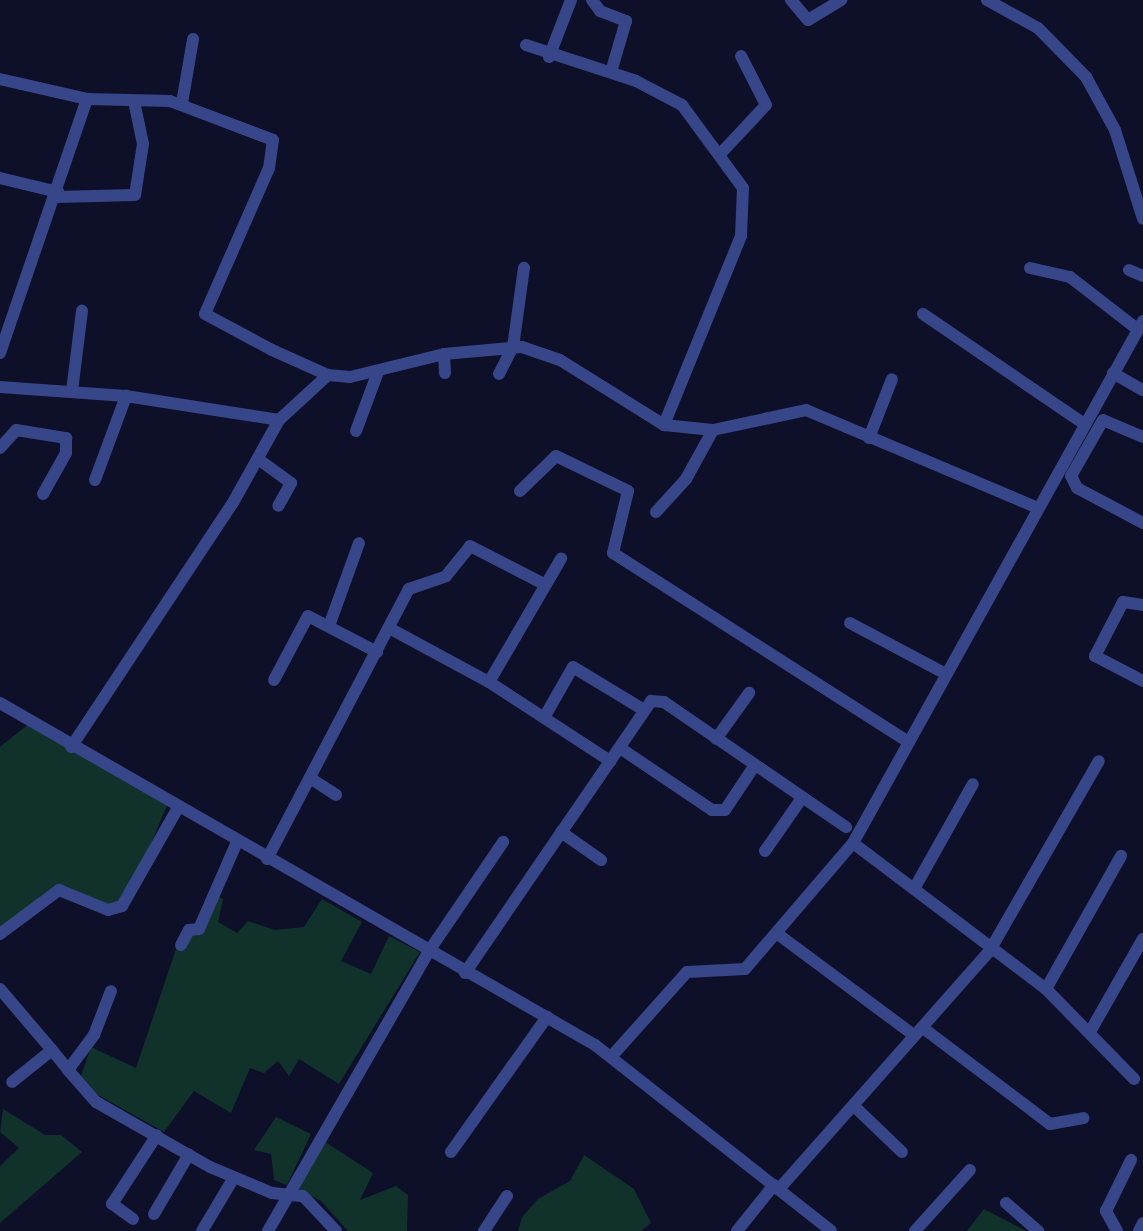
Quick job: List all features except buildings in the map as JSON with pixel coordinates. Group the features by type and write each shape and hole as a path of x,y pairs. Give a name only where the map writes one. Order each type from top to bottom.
{"street":[{"path":"549,57 571,0"},
{"path":"592,0 600,11 626,21 611,72"},
{"path":"791,0 808,20 841,0"},
{"path":"987,0 1038,28 1086,77 1115,130 1143,219"},
{"path":"182,103 193,39"},
{"path":"526,45 549,57 611,72 682,105 722,152 743,188 741,236 664,425"},
{"path":"722,152 766,105 741,56"},
{"path":"0,79 87,99 182,103 228,127 271,139 275,146 210,295 206,318 328,375 378,372 444,354 513,347 560,360 664,425 713,430 796,408 1036,507"},
{"path":"0,353 57,194 87,99"},
{"path":"0,178 57,194 135,195 143,144 134,101"},
{"path":"499,374 513,347 524,268"},
{"path":"611,1057 687,972 745,969 779,935 853,843 944,673 1140,325 1070,277 1051,277 1030,268"},
{"path":"1129,270 1143,276"},
{"path":"72,391 82,311"},
{"path":"923,314 1086,418 1103,420 1143,437"},
{"path":"444,354 445,373"},
{"path":"356,431 378,372"},
{"path":"1113,373 1143,390"},
{"path":"71,747 258,459 279,420 328,375"},
{"path":"869,438 892,379"},
{"path":"0,387 126,396 279,420"},
{"path":"95,480 126,396"},
{"path":"1103,420 1071,480 1143,523"},
{"path":"0,448 16,430 66,438 66,453 43,494"},
{"path":"656,512 686,479 713,430"},
{"path":"520,491 556,456 628,491 613,553 909,742"},
{"path":"258,459 291,483 278,506"},
{"path":"329,626 359,543"},
{"path":"267,859 409,589 446,576 465,547 546,585"},
{"path":"489,682 561,559"},
{"path":"1143,605 1123,602 1095,656 1143,681"},
{"path":"274,680 308,616 377,652"},
{"path":"850,623 944,673"},
{"path":"389,628 489,682 610,761"},
{"path":"545,716 573,667 644,710"},
{"path":"716,739 749,693"},
{"path":"465,973 644,710 659,700 753,768 846,827"},
{"path":"0,703 71,747 547,1017 611,1057 831,1231"},
{"path":"620,748 712,810 725,810 753,768"},
{"path":"737,1231 855,1107 993,946 1099,761"},
{"path":"310,778 336,795"},
{"path":"914,889 973,784"},
{"path":"765,851 802,798"},
{"path":"0,934 59,890 108,910 122,906 178,808"},
{"path":"561,832 601,860"},
{"path":"181,945 189,930 199,929 237,842"},
{"path":"268,1231 429,951 503,842"},
{"path":"853,843 1046,989 1091,1030 1134,1079"},
{"path":"1046,989 1121,856"},
{"path":"779,935 1050,1124 1083,1118"},
{"path":"1091,1030 1143,939"},
{"path":"0,989 96,1102 233,1179 272,1193 292,1187"},
{"path":"68,1070 94,1035 111,991"},
{"path":"451,1152 547,1017"},
{"path":"12,1082 52,1050"},
{"path":"855,1107 902,1152"},
{"path":"133,1219 112,1204 157,1135"},
{"path":"154,1214 189,1154"},
{"path":"1117,1231 1106,1211 1131,1160"},
{"path":"915,1231 970,1170"},
{"path":"202,1231 233,1179"},
{"path":"292,1187 312,1203 334,1231"},
{"path":"484,1231 507,1196"},
{"path":"1006,1203 1038,1231"},
{"path":"1139,1231 1143,1223"}],"green space":[{"path":"31,722 168,803 127,901 107,909 70,890 0,930 0,747"},
{"path":"211,894 223,899 218,922 237,933 248,921 275,930 304,927 322,899 362,922 341,961 371,974 389,936 420,952 339,1084 299,1059 289,1076 278,1061 264,1073 250,1068 231,1113 194,1091 164,1132 98,1095 81,1076 91,1047 136,1068 182,931 200,929"},
{"path":"3,1109 45,1135 61,1135 82,1152 0,1223 0,1166 19,1148 0,1132"},
{"path":"276,1117 311,1134 287,1185 274,1180 271,1154 254,1150"},
{"path":"319,1138 373,1173 360,1200 396,1186 408,1195 407,1231 348,1231 321,1201 299,1190"},
{"path":"584,1155 634,1189 651,1223 641,1231 518,1231 522,1217 538,1199 570,1181"},
{"path":"984,1209 1026,1231 967,1231"}]}
